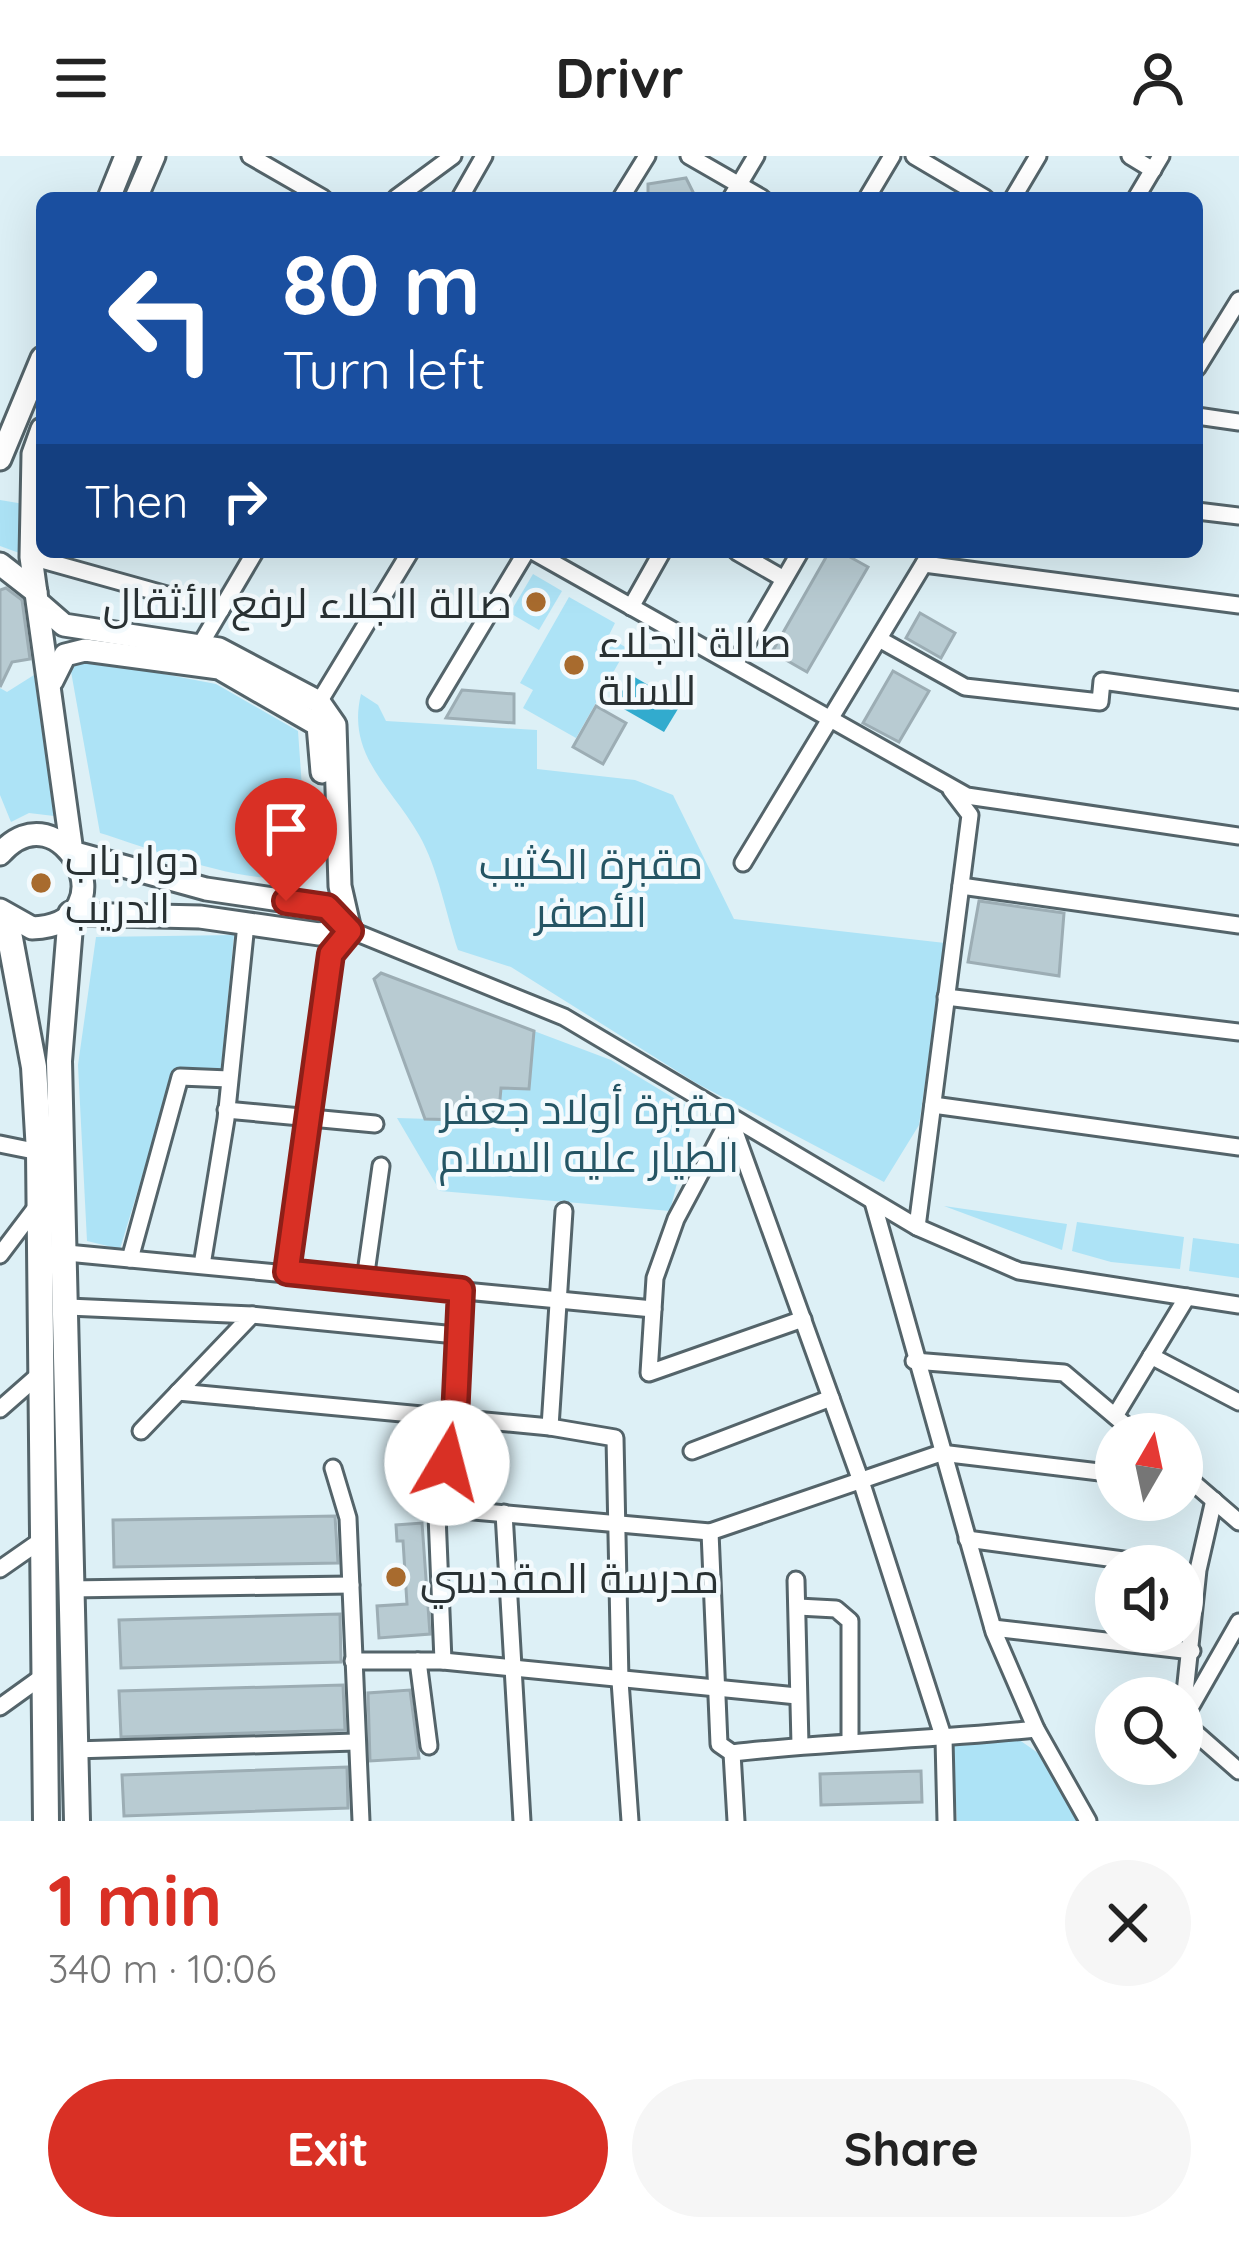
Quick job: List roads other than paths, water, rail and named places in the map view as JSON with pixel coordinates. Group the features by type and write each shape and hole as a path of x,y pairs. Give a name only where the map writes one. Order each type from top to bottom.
{"main road":[{"path":"111,192 126,156"},
{"path":"139,192 154,156"},
{"path":"0,459 36,372"},
{"path":"36,485 31,557 72,852 83,876 71,914 59,1061 67,1253 76,1821"},
{"path":"0,564 64,625 200,647 253,663 312,713 327,907 319,934"},
{"path":"51,683 65,656 85,650 219,668 334,725 340,886 350,931"},
{"path":"0,854 32,836 47,837 72,852 206,889 327,907 350,931"},
{"path":"46,1821 39,1152 34,1067 2,915 46,928 71,914 200,916 319,934 350,931"}],"street":[{"path":"250,156 313,192"},
{"path":"404,192 453,156"},
{"path":"463,192 484,156"},
{"path":"625,192 647,156"},
{"path":"689,156 735,191 756,156"},
{"path":"871,192 892,156"},
{"path":"914,156 975,192"},
{"path":"1016,192 1039,156"},
{"path":"1130,156 1157,163 1140,192"},
{"path":"1203,360 1233,321 1239,300"},
{"path":"1203,417 1239,422"},
{"path":"1203,512 1239,517"},
{"path":"31,557 221,610"},
{"path":"200,647 251,558"},
{"path":"312,713 406,558"},
{"path":"436,701 526,558"},
{"path":"541,558 946,785 998,805 1239,836"},
{"path":"631,607 659,558"},
{"path":"747,558 784,579"},
{"path":"735,664 796,558"},
{"path":"743,863 926,558"},
{"path":"940,558 1239,605"},
{"path":"879,639 965,687 1100,702 1102,681 1239,700"},
{"path":"917,1227 970,815 946,785"},
{"path":"961,886 1239,925"},
{"path":"202,1265 226,1110 246,924"},
{"path":"287,1272 331,954 350,931 564,1017 917,1227 1019,1271 1239,1305"},
{"path":"946,997 1239,1032"},
{"path":"130,1259 180,1077 229,1079"},
{"path":"932,1105 1239,1147"},
{"path":"226,1110 375,1124"},
{"path":"730,1118 676,1219 655,1278 650,1373 803,1319"},
{"path":"730,1118 862,1484 944,1738 946,1821"},
{"path":"0,1144 39,1152"},
{"path":"365,1280 381,1166"},
{"path":"873,1202 914,1361 993,1628 1036,1729 1088,1821"},
{"path":"0,1255 39,1203"},
{"path":"550,1427 564,1211"},
{"path":"67,1253 653,1309"},
{"path":"443,1661 439,1508 455,1418 461,1290"},
{"path":"1117,1413 1186,1297"},
{"path":"68,1307 252,1315 456,1335"},
{"path":"141,1431 252,1315"},
{"path":"1151,1356 1239,1402"},
{"path":"914,1361 1064,1372 1112,1413"},
{"path":"0,1408 44,1370"},
{"path":"178,1392 550,1427 615,1438 620,1681 630,1821"},
{"path":"692,1451 831,1398"},
{"path":"439,1508 710,1532 941,1454 1095,1472"},
{"path":"333,1468 348,1518 362,1821"},
{"path":"1203,1491 1239,1522"},
{"path":"1198,1545 1214,1500"},
{"path":"504,1513 522,1821"},
{"path":"710,1532 719,1744 732,1753 850,1738 944,1738 1036,1729"},
{"path":"3,1561 43,1539"},
{"path":"967,1539 1095,1556"},
{"path":"796,1580 800,1745"},
{"path":"69,1589 351,1586"},
{"path":"798,1606 836,1609 850,1621 850,1738"},
{"path":"1203,1685 1239,1622"},
{"path":"993,1628 1095,1640"},
{"path":"353,1660 443,1661 717,1692 797,1696"},
{"path":"418,1661 429,1746"},
{"path":"0,1707 44,1676"},
{"path":"1203,1739 1239,1771"},
{"path":"74,1750 356,1742"},
{"path":"732,1753 736,1821"}],"water":[{"path":"631,675 681,704 664,732 615,704"}],"place":[{"name":"صالة الجلاء لرفع الأثقال","path":"536,602"},
{"name":"صالة الجلاء للسلة","path":"574,665"},
{"name":"دوار باب الدريب","path":"41,883"},
{"name":"مدرسة المقدسي","path":"396,1577"}],"park label":[{"name":"مقبرة الكثيب الأصفر","path":"591,887"},
{"name":"مقبرة أولاد جعفر الطيار عليه السلام","path":"589,1132"}]}
